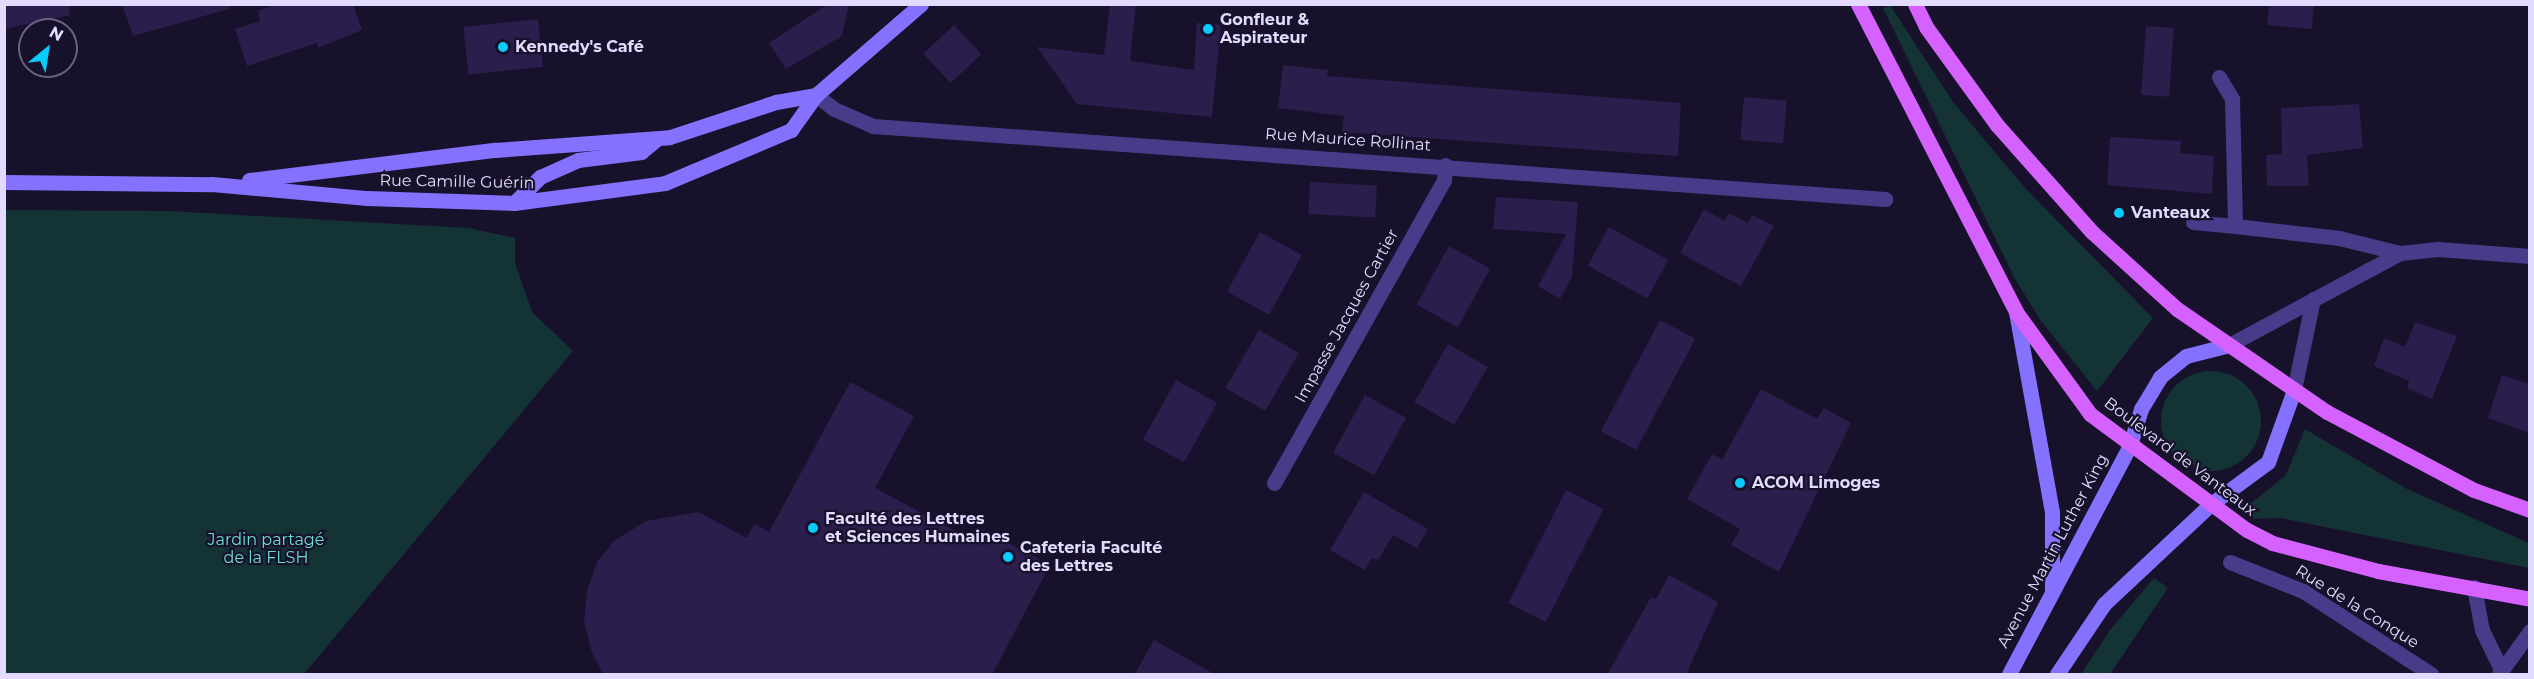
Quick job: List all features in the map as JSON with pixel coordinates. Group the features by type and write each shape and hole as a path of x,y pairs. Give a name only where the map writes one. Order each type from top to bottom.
{"main road":[{"name":"Rue Camille Guérin","path":"4,182 212,184 366,198 514,203 665,183 791,129 816,95 921,4"},
{"name":"Boulevard de Vanteaux","path":"1858,4 2016,312 2074,397 2130,445 2211,504 2272,543 2378,571 2529,599"},
{"path":"1915,4 1926,27 1997,125 2092,232 2177,309 2294,390 2474,490 2529,510"},
{"name":"Rue Camille Guérin","path":"212,184 495,150 657,139 776,102 816,95"},
{"path":"514,203 540,177 578,160 640,153 657,139"},
{"path":"2016,312 2052,513 2052,592"},
{"path":"2130,445 2141,409 2160,377 2186,356 2229,345"},
{"path":"2057,675 2104,604 2211,504 2268,462 2294,390"},
{"name":"Avenue Martin Luther King","path":"2009,675 2130,445"}],"street":[{"path":"2219,77 2232,99 2235,226"},
{"name":"Rue Maurice Rollinat","path":"816,95 834,109 873,126 1445,165 1885,199"},
{"name":"Impasse Jacques Cartier","path":"1274,483 1444,180 1445,165"},
{"path":"2193,222 2339,238 2400,253 2438,249 2529,256"},
{"path":"2229,345 2400,253"},
{"path":"2294,390 2313,298"},
{"name":"Rue de la Conque","path":"2230,562 2303,591 2431,675"},
{"path":"2474,587 2481,630 2500,671 2529,631"}],"green space":[{"path":"1890,5 1953,102 2025,188 2153,318 2097,391 2041,321 2015,279 1883,8"},
{"name":"Jardin partagé de la FLSH","path":"5,210 170,211 469,228 515,238 515,263 532,312 573,351 304,674 5,674"},
{"path":"2211,371 2239,379 2253,393 2261,421 2253,449 2239,463 2211,471 2183,463 2169,449 2161,421 2169,393 2183,379"},
{"path":"2305,429 2405,488 2529,543 2529,568 2280,518 2254,519 2244,509 2286,475"},
{"path":"2154,578 2168,588 2110,674 2081,674 2110,630"}],"building":[{"path":"4,4 69,4 70,15 56,18 18,18 18,26 4,29"},
{"path":"122,4 229,4 229,9 133,36"},
{"path":"276,4 353,4 362,30 318,48 317,43 247,66 235,29 260,21 258,11"},
{"path":"828,4 849,4 842,36 786,69 769,43"},
{"path":"1110,4 1136,4 1130,61 1194,70 1197,23 1221,25 1212,117 1077,104 1037,47 1104,55"},
{"path":"2269,4 2314,4 2312,29 2267,25"},
{"name":"Kennedy's Café","path":"538,19 543,67 468,75 463,27"},
{"path":"954,25 981,54 951,83 923,54"},
{"path":"2146,26 2174,28 2169,97 2141,95"},
{"path":"1283,65 1328,70 1327,76 1681,103 1678,156 1342,132 1344,116 1278,108"},
{"path":"1744,97 1787,101 1783,144 1740,140"},
{"path":"2359,104 2363,148 2307,155 2309,186 2267,186 2266,155 2282,154 2281,108"},
{"path":"2110,137 2181,141 2180,153 2214,156 2212,194 2107,185"},
{"path":"1310,182 1377,186 1375,217 1308,214"},
{"path":"1496,197 1578,202 1572,277 1560,299 1538,286 1566,234 1493,229"},
{"path":"1704,209 1724,221 1729,213 1748,223 1752,215 1774,226 1741,286 1680,253"},
{"path":"1609,227 1668,260 1647,298 1588,265"},
{"path":"1260,232 1302,255 1269,315 1227,291"},
{"path":"1449,246 1490,269 1458,327 1417,305"},
{"path":"1660,320 1695,339 1636,450 1601,431"},
{"path":"2415,322 2457,336 2432,399 2407,388 2409,381 2374,366 2384,338 2405,347"},
{"path":"1259,330 1299,353 1265,411 1226,388"},
{"path":"1448,344 1488,367 1454,425 1414,402"},
{"path":"2502,375 2529,384 2529,433 2488,418"},
{"path":"1176,380 1217,403 1184,462 1143,439"},
{"name":"Faculté des Lettres et Sciences Humaines","path":"850,382 914,416 875,488 975,542 982,529 1050,565 992,675 604,675 592,653 584,621 587,590 597,562 614,541 646,521 698,512 747,538 754,524 769,532"},
{"name":"ACOM Limoges","path":"1761,389 1817,419 1824,408 1851,423 1779,572 1731,545 1740,529 1687,499 1712,454 1722,460"},
{"path":"1365,395 1406,418 1374,476 1333,453"},
{"path":"1566,490 1603,509 1546,622 1508,603"},
{"path":"1364,492 1428,529 1417,548 1393,535 1378,560 1372,558 1365,570 1330,550"},
{"path":"1669,575 1718,602 1686,675 1607,675 1651,597 1656,599"},
{"path":"1154,640 1216,675 1134,675"}],"place":[{"name":"Gonfleur & Aspirateur","path":"1208,29"},
{"name":"Kennedy's Café","path":"503,47"},
{"name":"Vanteaux","path":"2119,213"},
{"name":"ACOM Limoges","path":"1740,483"},
{"name":"Faculté des Lettres et Sciences Humaines","path":"813,528"},
{"name":"Cafeteria Faculté des Lettres","path":"1008,557"}]}
